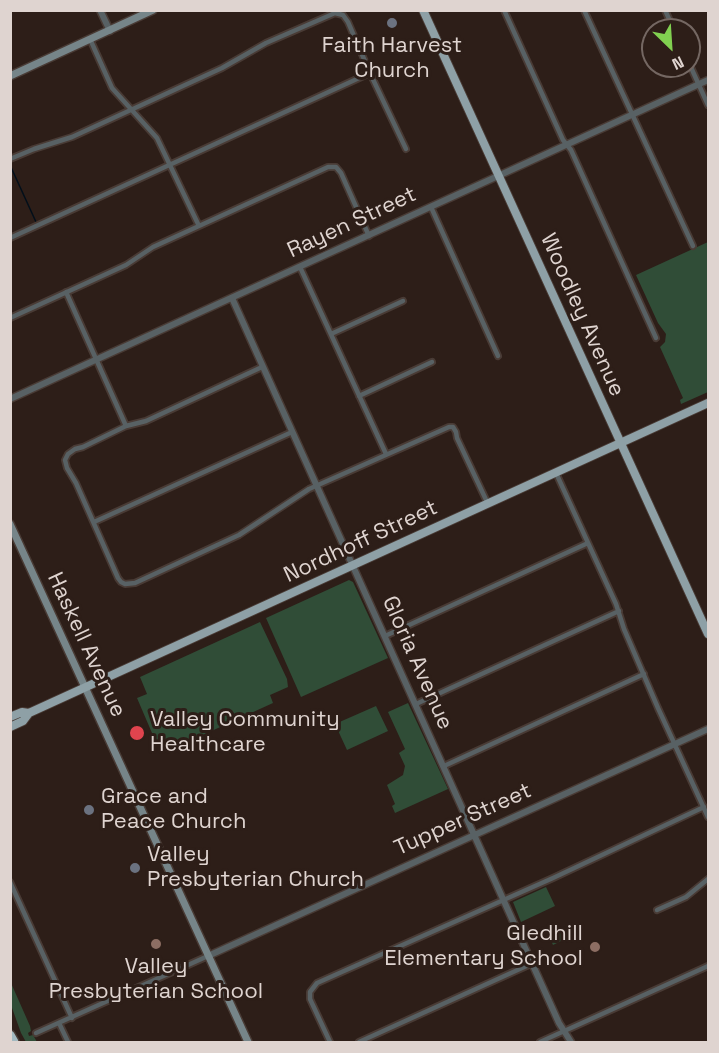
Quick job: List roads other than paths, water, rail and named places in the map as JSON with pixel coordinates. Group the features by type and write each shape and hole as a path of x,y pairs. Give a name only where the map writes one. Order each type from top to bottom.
{"highway":[{"path":"10,1035 14,1042"}],"main road":[{"path":"10,76 153,10"},
{"name":"Woodley Avenue","path":"423,10 708,634"},
{"name":"Nordhoff Street","path":"10,727 23,721 29,714 708,403"},
{"name":"Haskell Avenue","path":"10,524 248,1042"},
{"name":"Nordhoff Street","path":"10,717 22,712 29,714"}],"street":[{"path":"100,10 110,31"},
{"path":"504,10 562,140 571,150 656,338"},
{"path":"584,10 693,246"},
{"path":"10,159 34,148 72,137 222,68 266,43 327,14 339,13 348,22 406,149"},
{"path":"90,39 112,88 157,138 199,226"},
{"path":"10,238 370,73"},
{"path":"696,78 708,105"},
{"name":"Rayen Street","path":"10,399 708,80"},
{"path":"10,318 126,265 153,247 323,168 333,166 341,173 369,236"},
{"path":"431,207 498,356"},
{"path":"300,267 386,454"},
{"path":"66,292 126,426"},
{"name":"Gloria Avenue","path":"232,298 503,899 571,1042"},
{"path":"331,334 403,301"},
{"path":"359,396 432,362"},
{"path":"262,367 146,421 126,426 72,450 65,460 118,578 125,584 135,583 239,535 309,489 446,428 453,427 488,504"},
{"path":"94,522 292,432"},
{"path":"556,473 619,611 624,629 708,818"},
{"path":"386,636 588,543"},
{"path":"416,704 619,611"},
{"path":"444,766 644,674"},
{"name":"Tupper Street","path":"36,1033 708,729"},
{"path":"330,1042 311,1004 310,992 321,981 625,845 704,807"},
{"path":"657,910 686,897 708,879"},
{"path":"10,882 72,1018"},
{"path":"359,1042 533,963"},
{"path":"540,1042 708,966"},
{"path":"59,1023 68,1042"}],"waterway":[{"path":"10,165 36,222"}],"place":[{"name":"Faith Harvest Church","path":"392,23"},
{"name":"Valley Community Healthcare","path":"137,733"},
{"name":"Grace and Peace Church","path":"89,810"},
{"name":"Valley Presbyterian Church","path":"135,868"},
{"name":"Valley Presbyterian School","path":"156,944"},
{"name":"Gledhill Elementary School","path":"595,947"}]}
